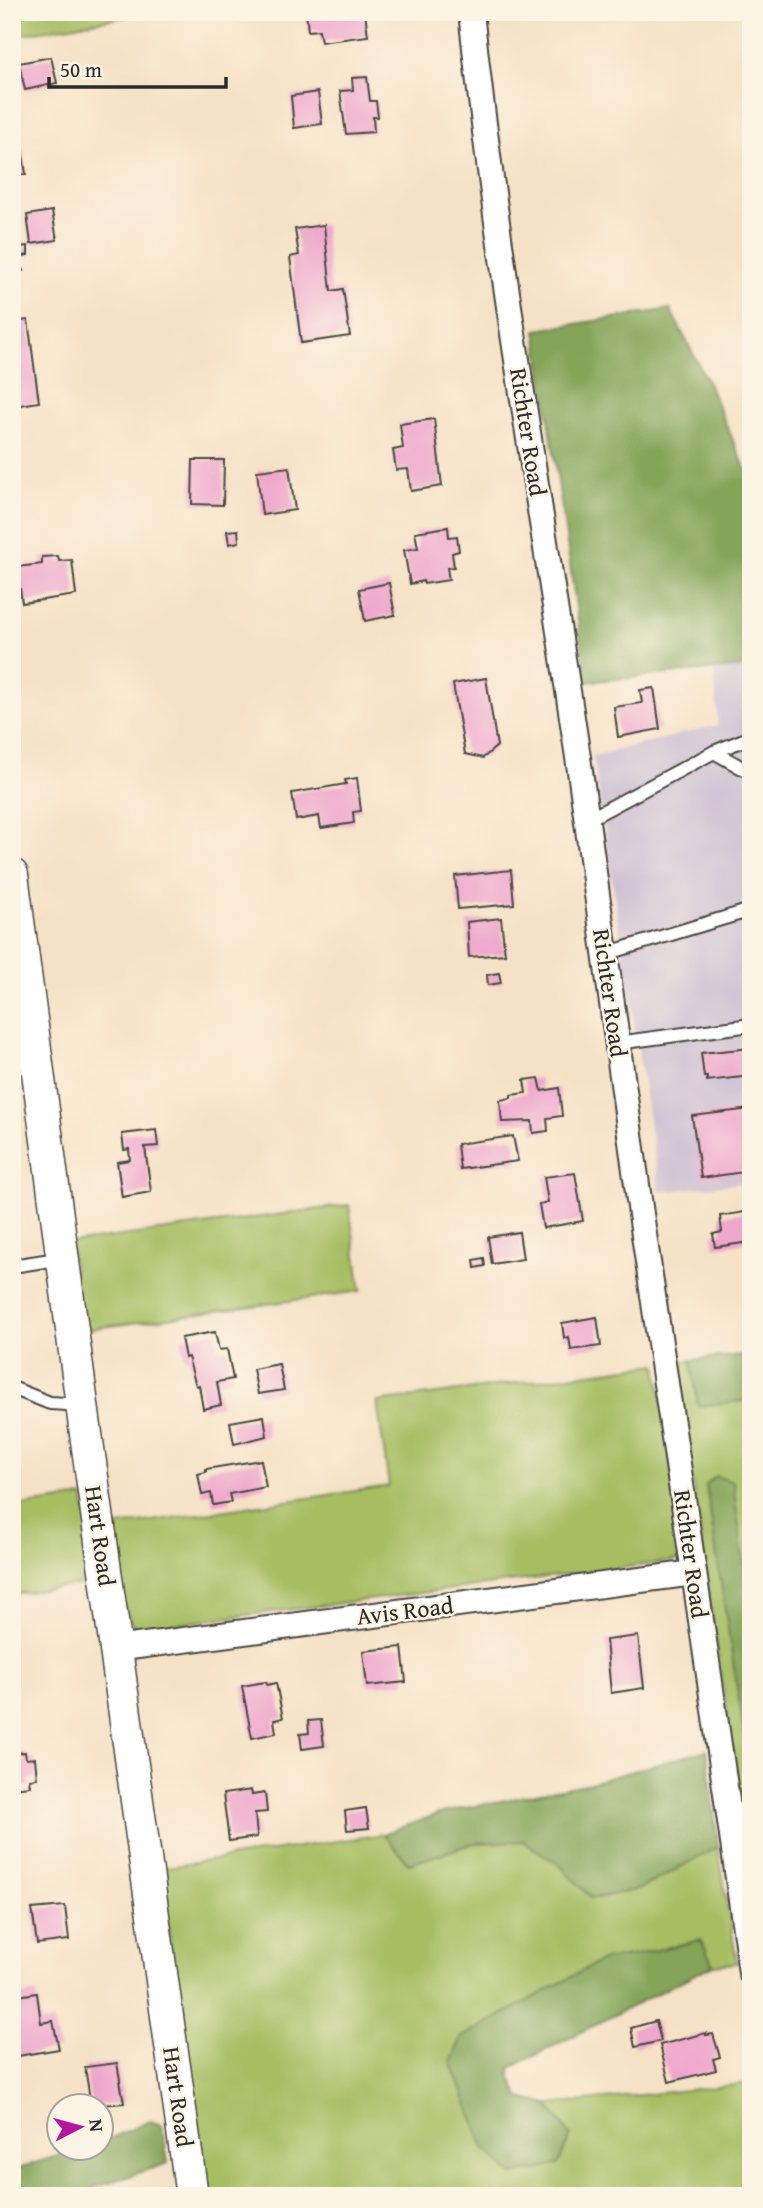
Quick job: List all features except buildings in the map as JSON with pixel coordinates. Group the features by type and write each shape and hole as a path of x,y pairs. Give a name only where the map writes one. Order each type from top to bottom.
{"street":[{"name":"Richter Road","path":"471,12 500,250 587,820 751,1973"},
{"name":"Hart Road","path":"12,877 16,942 64,1258 115,1649 192,2196"},
{"name":"Avis Road","path":"115,1649 694,1573"}],"lane":[{"path":"587,820 714,752 751,737"},
{"path":"714,752 751,773"},
{"path":"605,954 751,910"},
{"path":"617,1043 751,1025"},
{"path":"12,1266 64,1258"},
{"path":"12,1388 50,1403 82,1405"}],"shaded area":[{"path":"751,666 751,1182 660,1192 593,756 718,725 714,669"}],"green space":[{"path":"12,12 152,12 12,36"},
{"path":"670,309 706,379 751,481 751,666 587,682 536,330"},
{"path":"349,1205 361,1291 82,1330 70,1243"},
{"path":"751,1354 751,1400 698,1406 691,1360"},
{"path":"691,1360 699,1406 751,1400 751,1620 706,1485 751,1779 751,1870 674,1362"},
{"path":"657,1364 683,1560 135,1629 123,1605 111,1527 389,1486 377,1402"},
{"path":"716,1476 733,1482 751,1620 751,1779 706,1485"},
{"path":"84,1497 95,1583 12,1594 12,1507"},
{"path":"707,1750 718,1847 639,1889 592,1899 561,1866 523,1841 474,1843 409,1864 383,1834 441,1813 590,1783"},
{"path":"383,1834 409,1864 474,1843 523,1841 561,1866 592,1899 639,1889 718,1847 737,1963 713,1965 700,1940 602,1960 451,2061 571,2136 548,2105 751,2083 751,2196 206,2196 160,1868"},
{"path":"701,1940 713,1965 510,2068 511,2078 520,2098 548,2105 571,2136 558,2165 513,2175 484,2148 451,2061 462,2037 602,1960"},
{"path":"150,2121 162,2125 168,2163 69,2196 12,2196 12,2170 46,2160 46,2162 116,2162 116,2136"}]}
